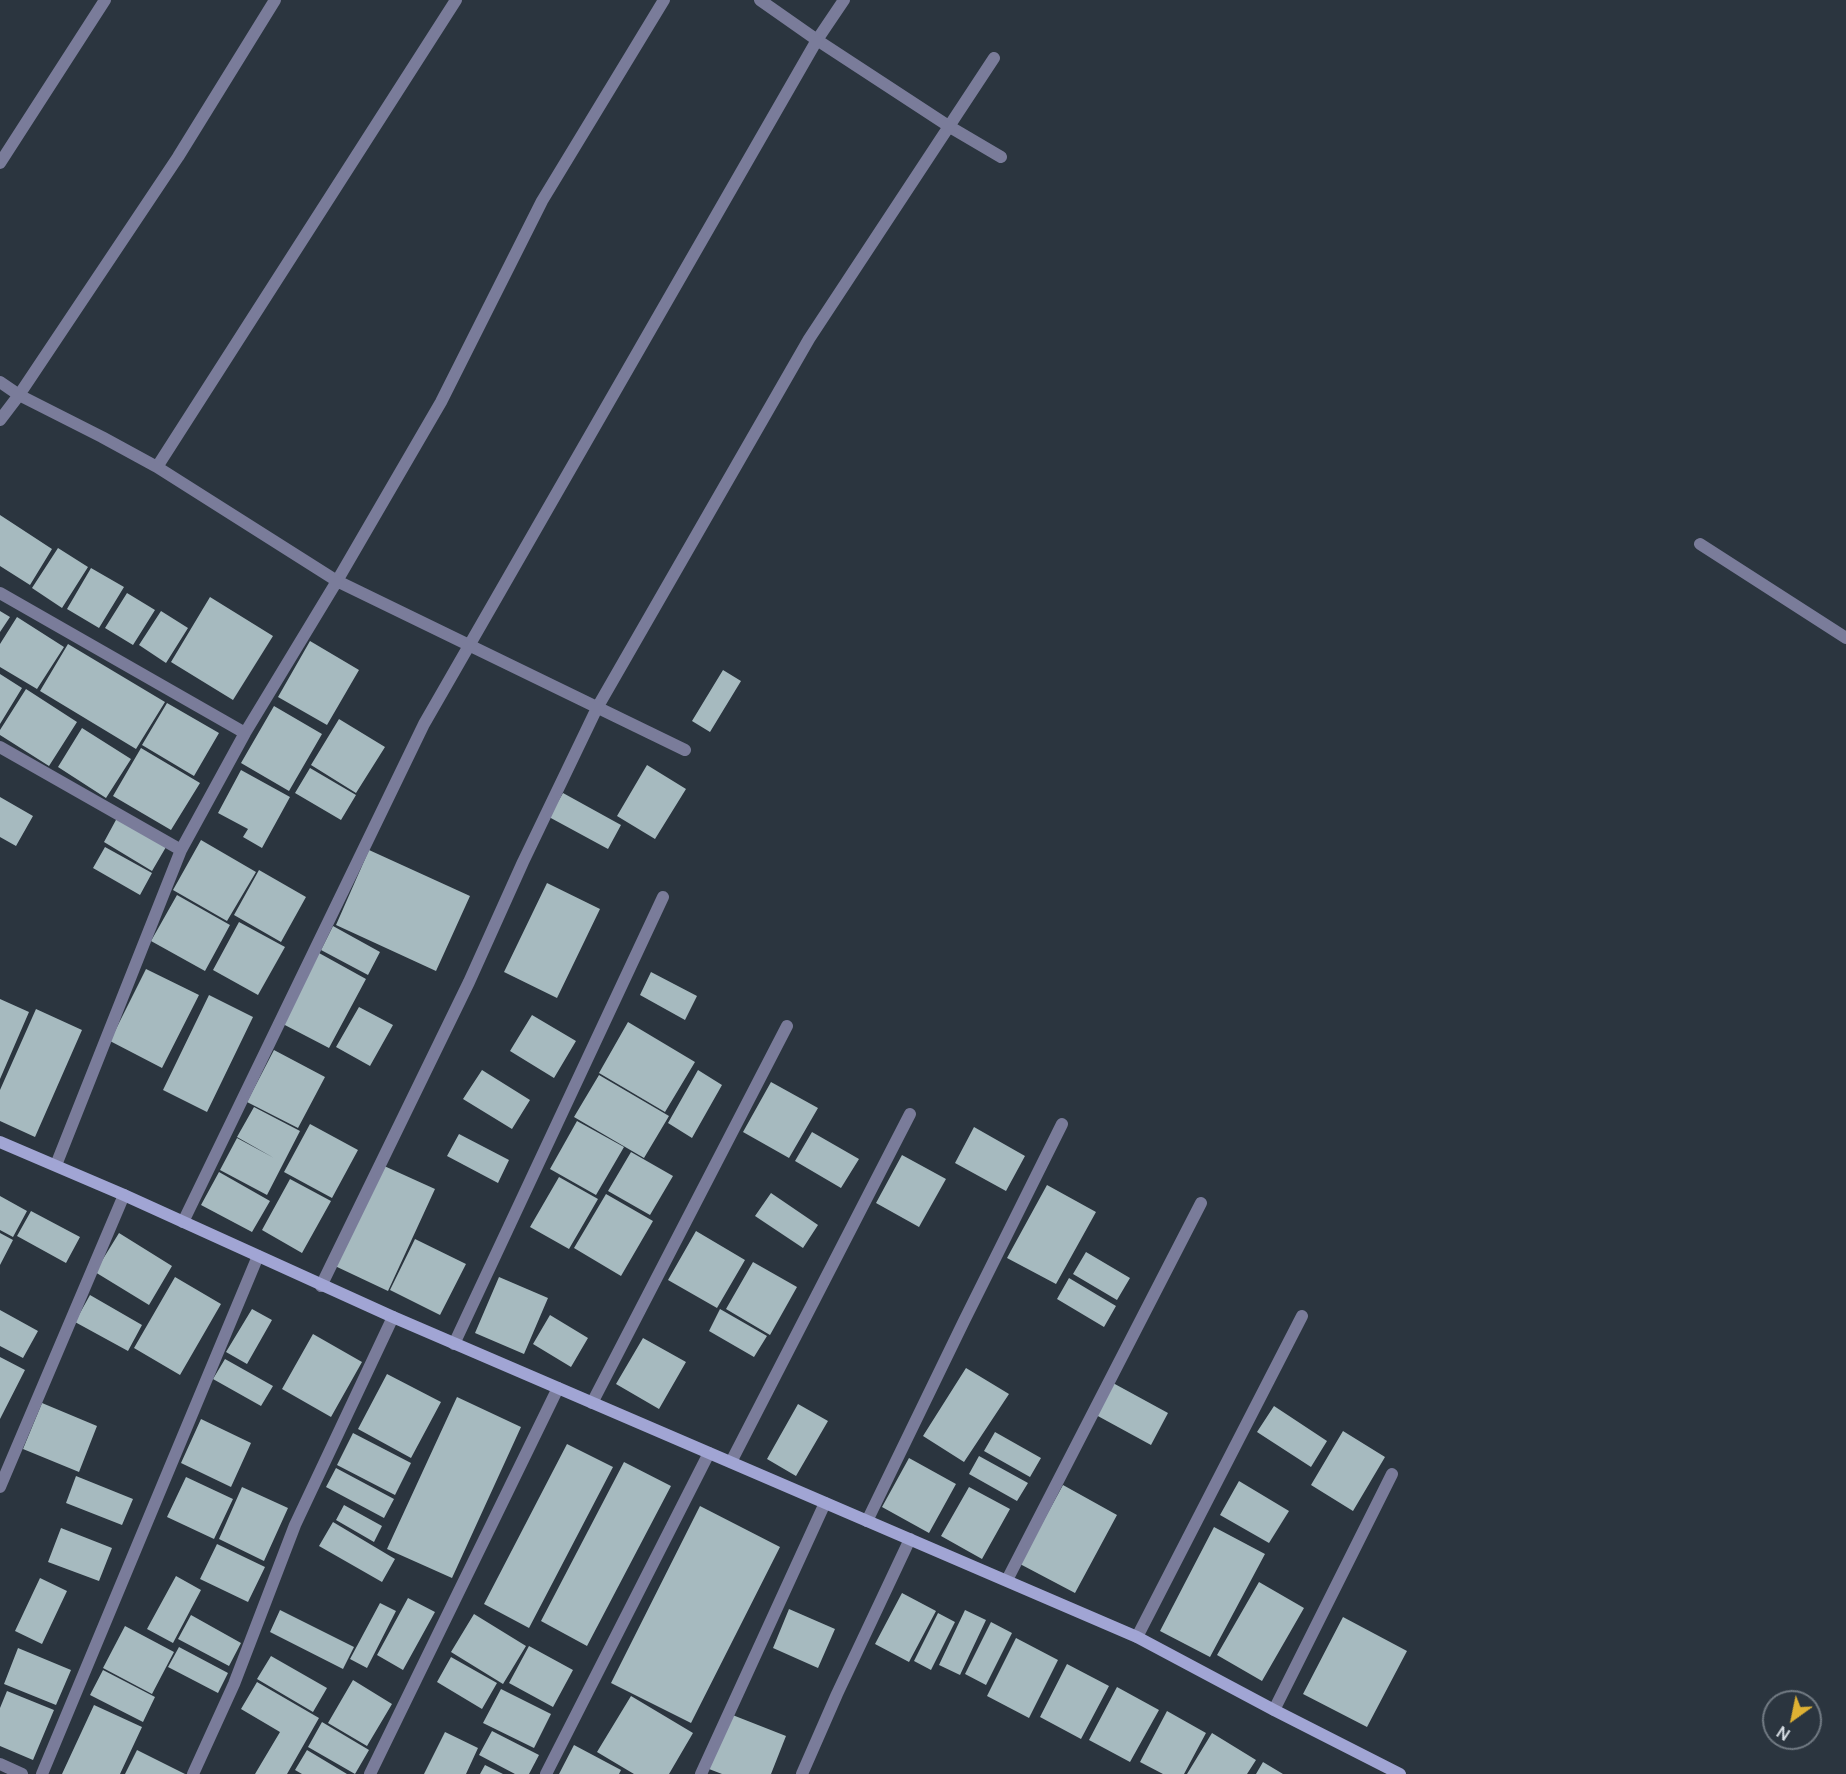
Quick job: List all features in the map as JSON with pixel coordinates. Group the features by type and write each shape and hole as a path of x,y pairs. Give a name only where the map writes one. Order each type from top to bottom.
{"street":[{"path":"0,163 105,0"},
{"path":"0,420 178,157 275,0"},
{"path":"157,467 456,0"},
{"path":"56,1165 181,850 245,733 441,402 542,201 664,0"},
{"path":"760,0 950,127 1001,157"},
{"path":"183,1222 424,724 817,40 844,0"},
{"path":"321,1286 464,993 523,862 597,708 809,339 994,58"},
{"path":"0,382 19,395 157,467 337,581 685,750"},
{"path":"1700,544 1846,638"},
{"path":"0,593 245,733"},
{"path":"0,747 181,850"},
{"path":"454,1344 663,897"},
{"path":"592,1402 787,1026"},
{"path":"731,1462 910,1114"},
{"path":"867,1521 1062,1124"},
{"path":"0,1142 124,1195 321,1286 454,1344 1137,1637 1400,1774"},
{"path":"0,1487 124,1195"},
{"path":"1006,1580 1201,1203"},
{"path":"42,1774 258,1256"},
{"path":"1137,1637 1302,1316"},
{"path":"193,1774 234,1684 295,1525 393,1317"},
{"path":"370,1774 558,1388"},
{"path":"546,1774 709,1453"},
{"path":"1274,1710 1392,1474"},
{"path":"701,1774 825,1503"},
{"path":"802,1774 910,1539"},
{"path":"0,1764 22,1774"}],"building":[{"path":"0,515 52,549 30,585 0,566"},
{"path":"58,548 88,567 62,608 32,588"},
{"path":"91,568 124,587 99,628 67,609"},
{"path":"127,593 155,610 133,645 105,628"},
{"path":"210,597 273,636 233,700 171,662"},
{"path":"0,611 10,617 0,632"},
{"path":"161,611 188,628 166,663 139,645"},
{"path":"17,617 64,647 37,689 0,667 0,644"},
{"path":"310,641 359,670 327,725 278,697"},
{"path":"68,644 165,702 136,749 40,691"},
{"path":"723,670 741,681 710,732 692,721"},
{"path":"0,674 22,688 0,724"},
{"path":"26,689 77,722 49,766 0,735 0,730"},
{"path":"167,703 219,733 194,776 142,745"},
{"path":"274,706 322,734 289,791 241,763"},
{"path":"339,719 385,747 356,793 311,765"},
{"path":"82,728 131,759 106,798 58,767"},
{"path":"141,748 200,783 171,830 113,796"},
{"path":"647,765 686,789 655,839 617,816"},
{"path":"310,768 356,795 341,820 295,793"},
{"path":"241,770 290,797 262,848 243,837 248,829 218,813"},
{"path":"563,793 621,825 608,849 549,817"},
{"path":"0,797 33,816 16,846 0,837"},
{"path":"117,818 166,847 152,871 104,842"},
{"path":"201,840 256,872 227,921 173,890"},
{"path":"105,847 152,873 140,895 93,868"},
{"path":"369,850 470,896 436,971 336,925"},
{"path":"259,870 306,897 281,942 234,915"},
{"path":"547,883 600,909 557,998 504,972"},
{"path":"177,895 230,925 205,971 151,941"},
{"path":"239,922 285,947 258,995 213,970"},
{"path":"333,926 380,952 368,975 321,950"},
{"path":"319,953 366,979 329,1048 281,1023"},
{"path":"146,969 199,995 162,1068 110,1041"},
{"path":"651,972 697,996 685,1020 640,995"},
{"path":"209,995 253,1017 207,1112 163,1090"},
{"path":"0,999 29,1012 0,1079"},
{"path":"359,1007 393,1025 370,1066 336,1047"},
{"path":"36,1009 82,1030 35,1137 0,1121 0,1090"},
{"path":"532,1015 576,1041 554,1078 510,1051"},
{"path":"628,1022 695,1062 665,1112 599,1073"},
{"path":"274,1050 325,1077 298,1128 247,1102"},
{"path":"482,1070 530,1100 512,1129 463,1099"},
{"path":"698,1070 722,1085 692,1138 668,1123"},
{"path":"599,1075 669,1116 644,1158 574,1117"},
{"path":"771,1082 818,1108 789,1158 743,1132"},
{"path":"254,1107 300,1131 267,1195 220,1170 237,1138 274,1158 237,1137"},
{"path":"577,1121 624,1147 596,1195 550,1169"},
{"path":"310,1124 358,1150 332,1198 284,1172"},
{"path":"974,1127 1025,1156 1006,1191 955,1163"},
{"path":"812,1132 859,1159 841,1188 795,1161"},
{"path":"459,1134 509,1160 498,1183 447,1156"},
{"path":"631,1152 673,1176 650,1215 608,1191"},
{"path":"902,1155 946,1179 919,1227 876,1203"},
{"path":"382,1165 435,1189 388,1291 335,1266"},
{"path":"219,1172 270,1201 252,1232 201,1205"},
{"path":"559,1177 598,1199 569,1249 530,1227"},
{"path":"290,1179 331,1201 302,1253 262,1230"},
{"path":"1047,1185 1096,1212 1056,1284 1007,1258"},
{"path":"771,1193 818,1225 803,1248 755,1216"},
{"path":"606,1194 653,1221 621,1276 574,1248"},
{"path":"0,1196 27,1211 13,1237 0,1230"},
{"path":"31,1211 80,1237 66,1263 17,1236"},
{"path":"696,1231 745,1260 717,1308 668,1280"},
{"path":"0,1233 13,1240 0,1265"},
{"path":"119,1233 172,1266 149,1305 95,1272"},
{"path":"415,1239 466,1264 440,1315 390,1290"},
{"path":"1086,1252 1130,1278 1117,1300 1073,1274"},
{"path":"753,1262 797,1287 770,1335 726,1309"},
{"path":"175,1277 221,1304 180,1375 134,1348"},
{"path":"499,1277 548,1298 524,1354 475,1333"},
{"path":"1069,1278 1116,1306 1104,1327 1057,1299"},
{"path":"90,1295 142,1325 128,1351 75,1322"},
{"path":"252,1309 272,1320 247,1364 226,1352"},
{"path":"720,1309 767,1336 754,1357 709,1331"},
{"path":"0,1310 38,1331 23,1358 0,1346"},
{"path":"550,1315 588,1338 571,1367 533,1344"},
{"path":"313,1334 362,1362 331,1417 282,1389"},
{"path":"643,1338 686,1362 659,1409 616,1384"},
{"path":"0,1357 25,1370 0,1419"},
{"path":"225,1359 273,1386 261,1406 213,1379"},
{"path":"966,1368 1009,1394 964,1462 923,1436"},
{"path":"387,1374 441,1402 411,1458 358,1429"},
{"path":"1113,1383 1168,1413 1151,1445 1096,1415"},
{"path":"457,1397 521,1427 452,1578 387,1549"},
{"path":"42,1403 97,1426 79,1472 23,1449"},
{"path":"798,1404 828,1421 796,1476 767,1459"},
{"path":"1274,1406 1327,1441 1311,1467 1257,1432"},
{"path":"201,1419 251,1443 231,1487 181,1463"},
{"path":"1343,1431 1385,1457 1353,1511 1311,1485"},
{"path":"995,1432 1041,1458 1030,1477 984,1451"},
{"path":"353,1433 411,1463 395,1495 337,1465"},
{"path":"567,1444 613,1467 529,1628 484,1604"},
{"path":"979,1456 1028,1483 1017,1501 969,1474"},
{"path":"909,1458 956,1484 929,1533 882,1507"},
{"path":"624,1462 671,1486 587,1646 541,1621"},
{"path":"336,1468 394,1499 384,1518 326,1487"},
{"path":"76,1476 133,1499 122,1525 66,1503"},
{"path":"186,1477 233,1499 214,1539 167,1517"},
{"path":"1239,1481 1289,1511 1269,1543 1220,1515"},
{"path":"1063,1485 1117,1515 1075,1593 1020,1564"},
{"path":"242,1487 288,1508 264,1561 219,1539"},
{"path":"969,1487 1010,1509 982,1559 941,1536"},
{"path":"344,1505 382,1526 374,1542 336,1520"},
{"path":"700,1506 780,1547 691,1723 611,1683"},
{"path":"333,1522 395,1559 382,1582 319,1546"},
{"path":"1214,1527 1265,1554 1210,1657 1160,1631"},
{"path":"61,1528 112,1548 99,1581 48,1562"},
{"path":"217,1544 265,1567 248,1602 200,1579"},
{"path":"176,1576 201,1590 173,1643 147,1629"},
{"path":"40,1578 67,1591 42,1644 15,1631"},
{"path":"1259,1582 1304,1608 1262,1681 1217,1655"},
{"path":"902,1593 936,1611 909,1662 875,1644"},
{"path":"408,1598 435,1612 403,1670 377,1655"},
{"path":"380,1603 396,1611 367,1668 350,1659"},
{"path":"789,1609 835,1629 818,1668 773,1648"},
{"path":"280,1610 354,1647 343,1669 270,1632"},
{"path":"965,1610 986,1620 960,1675 939,1665"},
{"path":"938,1613 955,1622 931,1670 914,1661"},
{"path":"474,1614 526,1646 503,1684 451,1652"},
{"path":"191,1615 241,1643 229,1666 178,1639"},
{"path":"1343,1617 1407,1651 1367,1727 1303,1694"},
{"path":"991,1622 1012,1633 986,1685 965,1674"},
{"path":"125,1626 174,1652 152,1694 103,1668"},
{"path":"1016,1638 1058,1660 1029,1718 987,1696"},
{"path":"529,1646 573,1670 553,1707 509,1683"},
{"path":"179,1647 228,1673 218,1693 168,1667"},
{"path":"18,1648 71,1670 56,1705 4,1684"},
{"path":"271,1656 327,1688 313,1712 257,1679"},
{"path":"451,1657 497,1683 482,1709 437,1682"},
{"path":"1067,1664 1109,1686 1081,1739 1040,1717"},
{"path":"103,1670 155,1697 143,1722 90,1695"},
{"path":"353,1680 392,1704 367,1746 328,1723"},
{"path":"257,1682 319,1718 287,1774 255,1774 280,1732 241,1709"},
{"path":"1117,1687 1159,1710 1130,1762 1089,1740"},
{"path":"501,1689 551,1714 534,1748 483,1723"},
{"path":"7,1691 54,1710 33,1760 0,1746 0,1708"},
{"path":"631,1696 693,1733 669,1774 634,1774 597,1752"},
{"path":"94,1705 142,1727 120,1774 62,1774"},
{"path":"1167,1711 1206,1733 1184,1774 1163,1774 1140,1762"},
{"path":"730,1714 786,1736 771,1774 722,1774 709,1769"},
{"path":"322,1722 369,1750 355,1774 308,1747"},
{"path":"492,1731 539,1755 529,1774 515,1774 479,1755"},
{"path":"445,1732 478,1748 466,1774 424,1774"},
{"path":"1212,1733 1256,1760 1247,1774 1187,1774"},
{"path":"574,1745 621,1770 619,1774 559,1774"},
{"path":"137,1750 185,1774 125,1774"},
{"path":"307,1750 347,1774 302,1774 295,1770"},
{"path":"1263,1762 1283,1774 1256,1774"},
{"path":"485,1765 503,1774 480,1774"}]}
